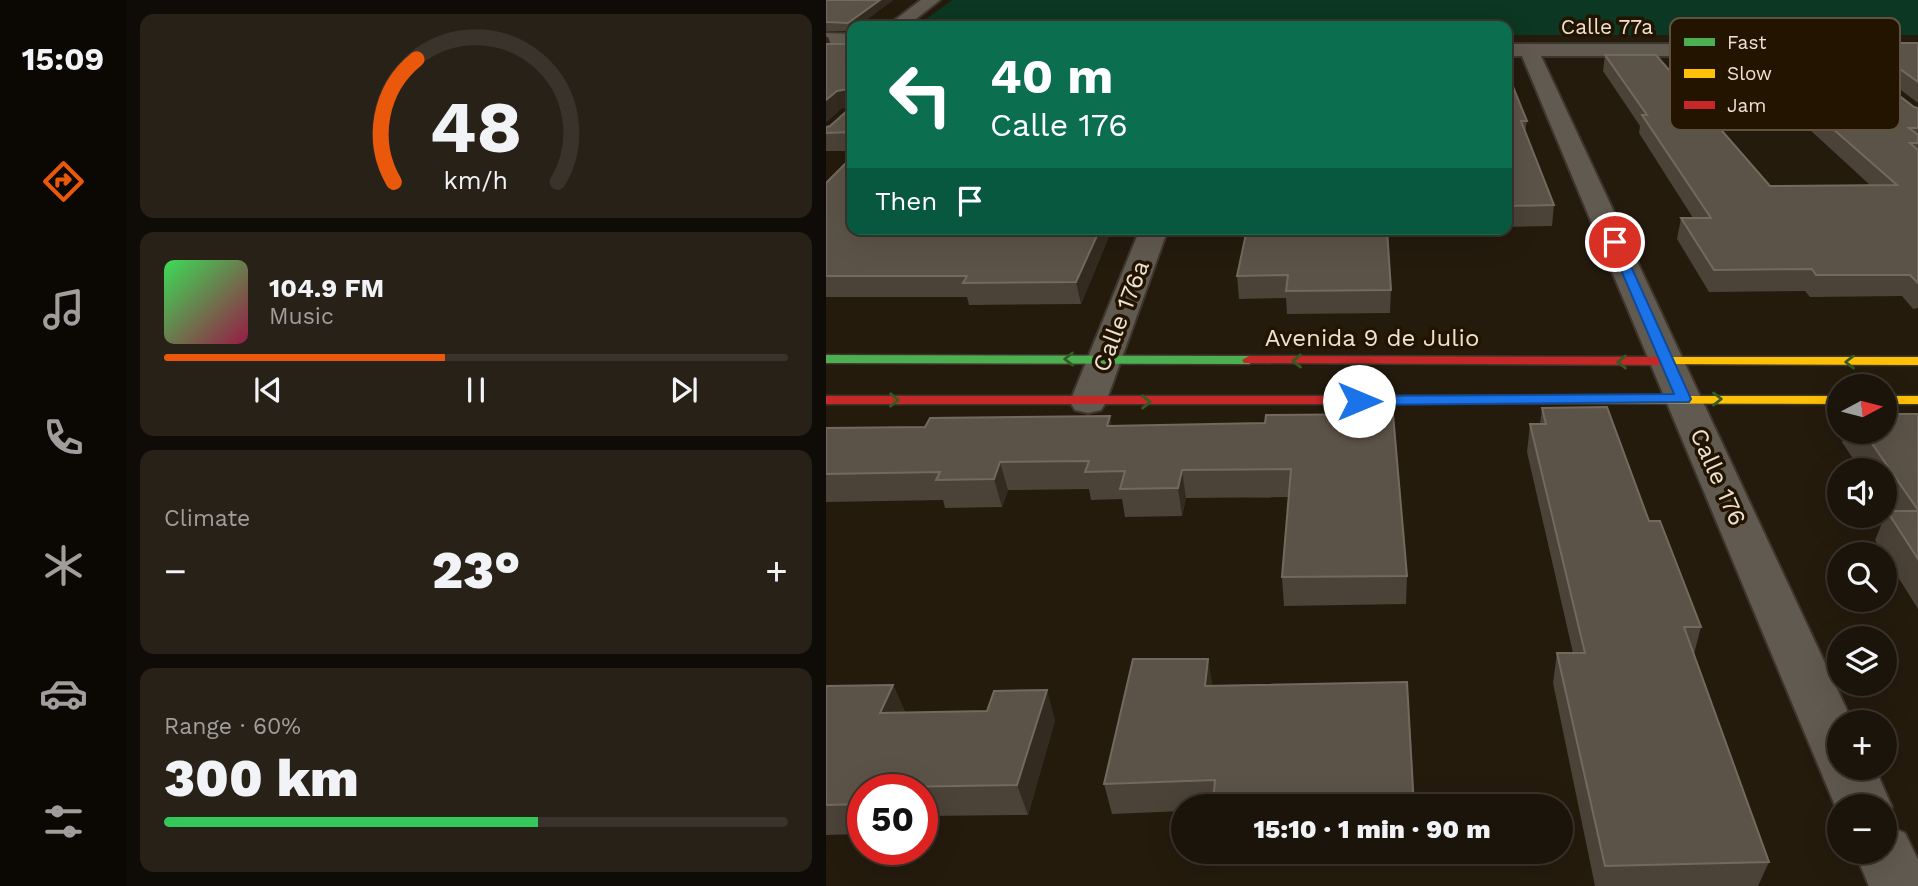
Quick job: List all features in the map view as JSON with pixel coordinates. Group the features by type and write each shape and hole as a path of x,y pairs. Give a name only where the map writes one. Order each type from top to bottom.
{"main road":[{"name":"Avenida 9 de Julio","path":"826,359 1668,363 1918,361"},
{"path":"826,400 1827,400"},
{"path":"1897,400 1918,400"}],"street":[{"path":"903,21 932,0"},
{"path":"826,38 847,39"},
{"name":"Calle 77a","path":"1518,50 1670,50"},
{"name":"Calle 176","path":"1518,50 1668,363 1827,724"},
{"name":"Calle 77a","path":"1900,50 1918,50"},
{"name":"Calle 176a","path":"1088,402 1152,235"},
{"path":"1889,864 1899,886"}],"green space":[{"path":"952,0 1918,0 1918,35 1900,35 1900,18 1670,18 1670,35 1512,35 1512,21 924,21"}],"building":[{"path":"826,0 880,0 847,23 826,22"},
{"path":"1900,43 1918,43 1918,82 1900,69"},
{"path":"826,44 847,44 847,89 837,91 826,100"},
{"path":"1605,55 1656,55 1670,71 1670,130 1721,130 1770,186 1897,185 1834,130 1900,130 1900,96 1918,108 1918,128 1909,128 1918,135 1918,143 1910,143 1918,150 1918,283 1910,275 1816,275 1812,269 1714,270 1681,218 1711,218 1642,115 1647,115"},
{"path":"1512,84 1527,121 1521,121 1554,205 1512,206"},
{"path":"847,111 847,132 826,133 826,127"},
{"path":"847,162 847,235 1097,235 1076,282 963,283 967,276 826,276 826,183"},
{"path":"1246,235 1387,235 1391,290 1286,291 1288,275 1237,276"},
{"path":"1607,407 1649,521 1660,521 1701,627 1684,627 1769,862 1605,866 1557,653 1585,653 1530,424 1546,424 1542,408"},
{"path":"1393,414 1407,576 1282,577 1291,469 1182,470 1178,488 1120,489 1125,471 1085,472 1089,461 1000,462 994,479 936,480 940,472 826,474 826,428 925,427 930,418 1110,416 1107,426 1265,423 1266,415"},
{"path":"1897,414 1918,414 1918,510 1897,480 1897,458 1882,458 1872,444 1897,444"},
{"path":"1897,511 1918,511 1918,559 1897,526"},
{"path":"1133,659 1208,659 1205,686 1407,682 1413,794 1214,794 1215,780 1104,784"},
{"path":"893,685 880,713 987,711 994,691 1047,690 1017,785 938,786 938,774 847,774 847,804 826,805 826,686"}],"traffic: fast":[{"path":"826,359 1249,360"}],"traffic: slow":[{"path":"1663,361 1918,361"},
{"path":"1394,400 1827,400"},
{"path":"1897,400 1918,400"}],"traffic: jam":[{"path":"1249,360 1663,361"},
{"path":"826,400 1394,400"}],"route":[{"path":"1359,401 1684,399 1615,242"}]}
